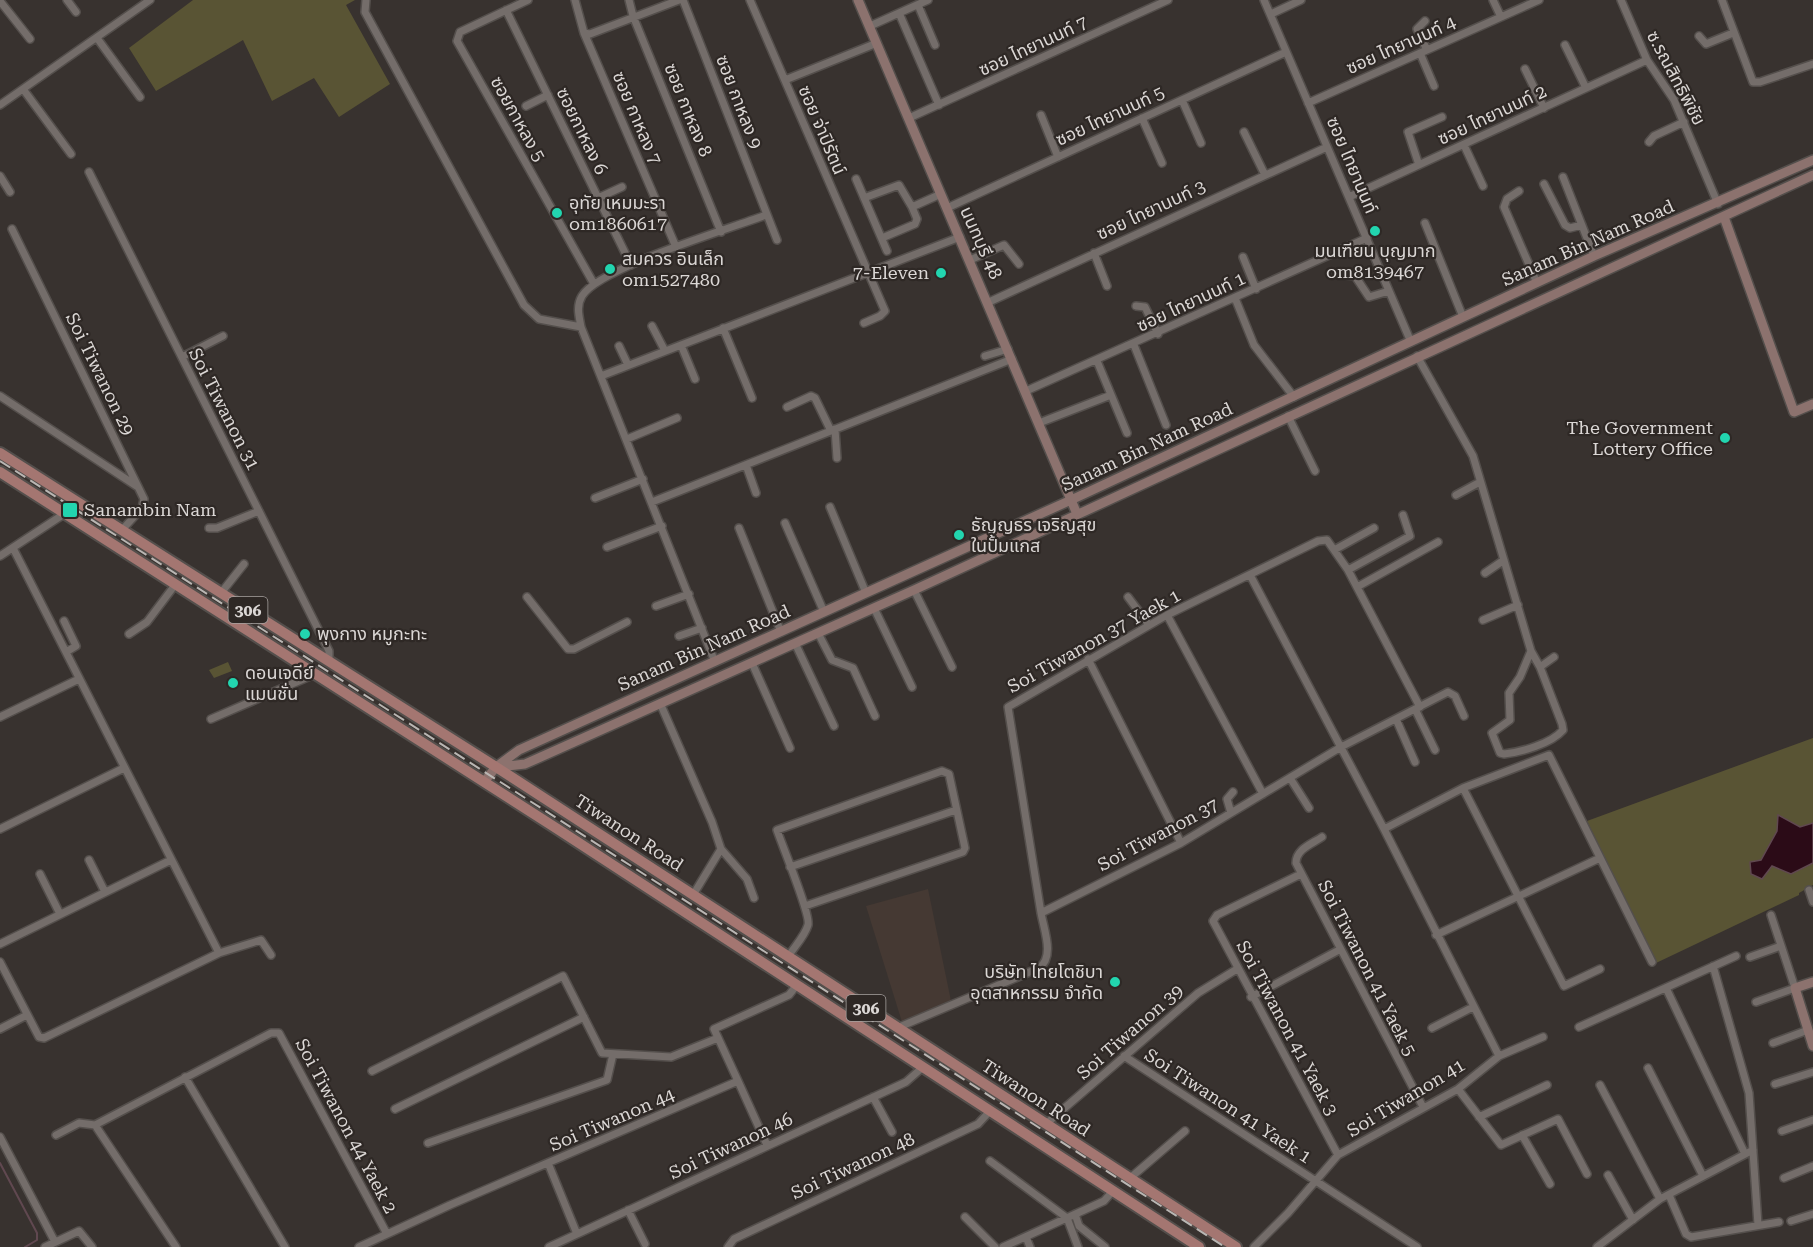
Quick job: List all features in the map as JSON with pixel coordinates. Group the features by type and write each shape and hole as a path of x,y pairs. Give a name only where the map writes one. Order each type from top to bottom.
{"main road":[{"name":"นนทบุรี 48","path":"858,0 989,302 1077,514"},
{"name":"Sanam Bin Nam Road","path":"484,783 496,767 519,750 1071,500 1594,256 1718,204 1813,160"},
{"name":"Sanam Bin Nam Road","path":"496,767 525,764 752,663 1417,356 1573,288 1813,175"},
{"path":"1724,218 1794,412 1813,404"},
{"path":"1578,264 1585,282"},
{"path":"1565,270 1573,288"},
{"path":"1411,342 1417,356"},
{"name":"Tiwanon Road","path":"0,453 496,767 1236,1247"},
{"name":"Tiwanon Road","path":"0,472 1199,1247"},
{"path":"1813,982 1795,988 1813,1046"},
{"path":"901,1053 912,1037"}],"street":[{"path":"67,0 76,12"},
{"path":"0,105 150,0"},
{"path":"366,0 365,12 524,305 539,319 581,327"},
{"name":"ซอย กาหลง 7","path":"575,0 584,33 676,247"},
{"name":"ซอย กาหลง 8","path":"629,0 633,16 721,231"},
{"path":"584,33 590,34 633,16 681,0"},
{"name":"ซอย กาหลง 9","path":"681,0 777,240"},
{"name":"ซอย จ่าปิรัตน์","path":"750,0 885,311 880,316 864,323"},
{"path":"870,26 928,0"},
{"name":"ซอย ไทยานนท์ 7","path":"909,118 1168,0"},
{"name":"ซอย ไทยานนท์","path":"1264,0 1411,342"},
{"path":"1270,14 1301,0"},
{"path":"1493,0 1500,17"},
{"name":"ซอย ไทยานนท์ 4","path":"1308,103 1539,0"},
{"name":"ซ.รณสิทธิพิชัย","path":"1621,0 1647,60 1668,88 1718,204"},
{"path":"1722,0 1753,82 1813,64"},
{"path":"0,1 30,39"},
{"name":"ซอยกาหลง 5","path":"523,1 460,33 457,41 594,284"},
{"path":"918,4 934,45"},
{"name":"ซอยกาหลง 6","path":"506,10 631,265"},
{"path":"900,13 939,105"},
{"path":"1425,21 1417,30 1434,86"},
{"path":"1698,36 1706,44 1733,33"},
{"path":"96,38 140,97"},
{"path":"785,80 877,43"},
{"path":"1565,45 1586,88"},
{"name":"ซอย ไทยานนท์ 5","path":"947,208 1286,52"},
{"name":"ซอย ไทยานนท์ 2","path":"1349,197 1647,60"},
{"path":"1525,69 1544,108"},
{"path":"23,89 71,154"},
{"path":"526,106 548,95"},
{"path":"1182,100 1201,143"},
{"path":"1041,116 1058,157"},
{"path":"1419,165 1408,132 1442,117"},
{"path":"1142,118 1162,163"},
{"path":"1649,142 1654,136 1684,122"},
{"path":"1244,132 1265,175"},
{"path":"1464,145 1483,186"},
{"name":"ซอย ไทยานนท์ 3","path":"989,302 1327,147"},
{"name":"Soi Tiwanon 31","path":"89,172 329,651 329,661"},
{"path":"0,176 10,192"},
{"path":"1563,177 1594,256"},
{"path":"856,179 887,251"},
{"path":"1544,184 1565,225 1570,228 1582,225"},
{"path":"864,198 899,185 912,207 917,221 882,238"},
{"path":"598,198 622,187"},
{"path":"1519,191 1507,199 1504,207 1538,283"},
{"path":"912,207 941,194"},
{"path":"715,662 581,327 578,309 582,295 594,284 631,265 766,215"},
{"path":"1425,223 1463,317"},
{"name":"Soi Tiwanon 29","path":"12,229 140,489"},
{"path":"601,376 960,237"},
{"name":"ซอย ไทยานนท์ 1","path":"1026,391 1134,345 1367,238"},
{"path":"970,260 1004,246 1019,264"},
{"path":"1094,253 1107,286"},
{"path":"1243,257 1256,289"},
{"path":"1345,275 1355,276 1369,297 1389,291"},
{"path":"1234,298 1254,345 1294,397"},
{"path":"1136,306 1145,307 1158,334"},
{"path":"652,326 666,351"},
{"path":"723,328 752,398"},
{"path":"182,357 223,336"},
{"path":"681,345 695,379"},
{"path":"1134,345 1166,425"},
{"path":"619,346 628,365"},
{"path":"985,356 1008,349"},
{"path":"1417,356 1467,442 1531,651 1540,667 1562,724 1563,730 1558,736 1532,747 1500,753 1492,733 1510,720 1509,693 1520,677 1531,651"},
{"path":"652,502 1012,359"},
{"path":"1096,361 1127,433"},
{"path":"1039,423 1111,394"},
{"path":"0,396 140,489 144,504 122,530"},
{"path":"786,407 811,396 816,398 833,430 837,458"},
{"path":"1288,416 1315,471"},
{"path":"627,439 677,418"},
{"path":"746,465 756,493"},
{"path":"595,498 643,479"},
{"path":"1456,495 1480,482"},
{"path":"830,507 866,593"},
{"path":"209,528 217,528 259,512"},
{"path":"0,556 64,514"},
{"path":"1348,570 1410,536 1403,514"},
{"path":"785,523 824,612"},
{"path":"607,547 662,526"},
{"path":"739,528 781,632"},
{"path":"1374,528 1336,549 1417,708 1435,750"},
{"name":"Soi Tiwanon 37 Yaek 1","path":"1041,914 1008,707 1167,615 1318,541 1327,540 1336,549"},
{"path":"1357,587 1438,543"},
{"path":"13,548 219,953"},
{"path":"1485,573 1504,560"},
{"path":"221,592 244,564"},
{"path":"1250,575 1384,829 1499,1056"},
{"path":"129,634 147,622 175,585"},
{"path":"914,590 952,667"},
{"path":"656,606 689,594"},
{"path":"527,597 568,649 574,650 627,622"},
{"path":"1128,597 1149,625"},
{"path":"1483,620 1518,605"},
{"path":"874,608 912,687"},
{"path":"1167,615 1263,794"},
{"path":"64,621 76,646 66,652"},
{"path":"679,636 702,628"},
{"path":"818,633 832,660 853,668 875,716"},
{"path":"795,643 834,726"},
{"path":"1540,667 1554,657"},
{"path":"1088,659 1181,843"},
{"path":"752,663 790,748"},
{"path":"211,719 315,674"},
{"path":"0,717 79,679"},
{"name":"Soi Tiwanon 37","path":"1041,914 1181,843 1341,747 1448,692 1455,696 1464,716"},
{"path":"660,703 712,822 721,849 747,879 754,898"},
{"path":"1396,719 1415,762"},
{"path":"1384,829 1463,788 1549,755 1652,962"},
{"path":"0,829 124,768"},
{"path":"788,957 808,925 805,906 777,830 942,771 949,774 965,848 963,852 805,906"},
{"path":"1290,778 1309,808"},
{"path":"1463,788 1564,986 1600,969"},
{"path":"1231,813 1227,799 1233,792"},
{"path":"790,867 956,810"},
{"path":"1301,874 1296,856 1322,837"},
{"path":"693,895 721,849"},
{"path":"1436,935 1600,858"},
{"path":"89,860 105,892"},
{"path":"0,944 171,860"},
{"path":"40,874 60,914"},
{"name":"Soi Tiwanon 41 Yaek 3","path":"1301,874 1217,915 1213,921 1251,996 1338,1155"},
{"name":"Soi Tiwanon 41 Yaek 5","path":"1301,874 1423,1107"},
{"path":"1809,890 1813,902"},
{"path":"897,1028 1046,964 1048,954 1041,914"},
{"path":"1756,1002 1795,988 1771,915"},
{"path":"0,962 39,1037 49,1037 219,953 261,940 270,955"},
{"path":"1750,957 1781,946"},
{"path":"1251,996 1339,950"},
{"path":"1579,1026 1736,956"},
{"path":"1713,966 1749,1093 1758,1225"},
{"name":"Soi Tiwanon 39","path":"1046,1124 1198,993 1237,969"},
{"path":"372,1071 563,976 602,1053 670,1057 718,1038"},
{"path":"767,1145 714,1029 789,995 796,986"},
{"path":"1665,988 1745,1154"},
{"path":"1432,1028 1473,1007"},
{"path":"0,1029 27,1015"},
{"path":"394,1109 584,1017"},
{"path":"1773,1042 1808,1030"},
{"name":"Soi Tiwanon 44 Yaek 2","path":"185,1077 271,1033 279,1034 387,1234"},
{"name":"Soi Tiwanon 41","path":"1254,1247 1316,1182 1338,1155 1458,1089 1499,1056 1543,1037"},
{"path":"428,1143 607,1080 613,1054"},
{"name":"Soi Tiwanon 41 Yaek 1","path":"1124,1056 1417,1247"},
{"name":"Soi Tiwanon 46","path":"549,1247 912,1079 923,1067"},
{"path":"1648,1068 1703,1176"},
{"path":"1775,1084 1813,1072"},
{"path":"56,1135 79,1123 95,1125 185,1077 285,1247"},
{"name":"Soi Tiwanon 44","path":"359,1247 738,1081"},
{"path":"1479,1117 1547,1084"},
{"path":"1600,1085 1660,1199"},
{"path":"1458,1089 1501,1145 1558,1119 1587,1174"},
{"path":"873,1097 892,1132"},
{"name":"Soi Tiwanon 48","path":"728,1247 734,1239 978,1124 990,1111"},
{"path":"1782,1131 1813,1120"},
{"path":"95,1125 176,1247"},
{"path":"1129,1179 1185,1131"},
{"path":"1522,1135 1550,1184"},
{"path":"0,1137 55,1242"},
{"path":"1597,1247 1660,1199 1753,1150"},
{"path":"990,1161 1068,1218 1078,1247"},
{"path":"548,1163 578,1234"},
{"path":"1784,1178 1813,1166"},
{"path":"1608,1175 1633,1220"},
{"path":"1003,1247 1104,1201 1112,1192"},
{"path":"1669,1195 1686,1234 1691,1237 1779,1222"},
{"path":"628,1210 645,1244"},
{"path":"1075,1214 1078,1226 1105,1247"},
{"path":"1791,1221 1813,1214"},
{"path":"965,1217 995,1247"},
{"path":"45,1247 79,1231 92,1247"},
{"path":"1026,1237 1030,1247"}],"shaded area":[{"path":"193,0 355,0 346,5 390,84 339,117 314,78 272,101 243,40 156,91 129,48"},
{"path":"228,662 232,671 214,678 209,670"},
{"path":"1813,738 1813,885 1799,895 1656,963 1587,821"},
{"path":"1778,815 1800,827 1813,823 1813,863 1791,874 1772,866 1762,879 1751,874 1750,862 1761,860 1777,831"},
{"name":"บริษัท ไทยโตชิบา อุตสาหกรรม จำกัด","path":"928,889 951,1001 902,1022 866,906"}],"waterway":[{"path":"0,1163 37,1233 37,1240 25,1247"}],"railway":[{"path":"0,461 1225,1247"}],"place":[{"name":"อุทัย เหมมะรา om1860617","path":"557,213"},
{"name":"มนเฑียน บุญมาก om8139467","path":"1375,231"},
{"name":"สมควร อินเล็ก om1527480","path":"610,269"},
{"name":"7-Eleven","path":"941,273"},
{"name":"The Government Lottery Office","path":"1725,438"},
{"name":"Sanambin Nam","path":"70,510"},
{"name":"ธัญญธร เจริญสุข ในปั้มแกส","path":"959,535"},
{"name":"พุงกาง หมูกะทะ","path":"305,634"},
{"name":"ดอนเจดีย์ แมนชั่น","path":"233,683"},
{"name":"บริษัท ไทยโตชิบา อุตสาหกรรม จำกัด","path":"1115,982"}]}
